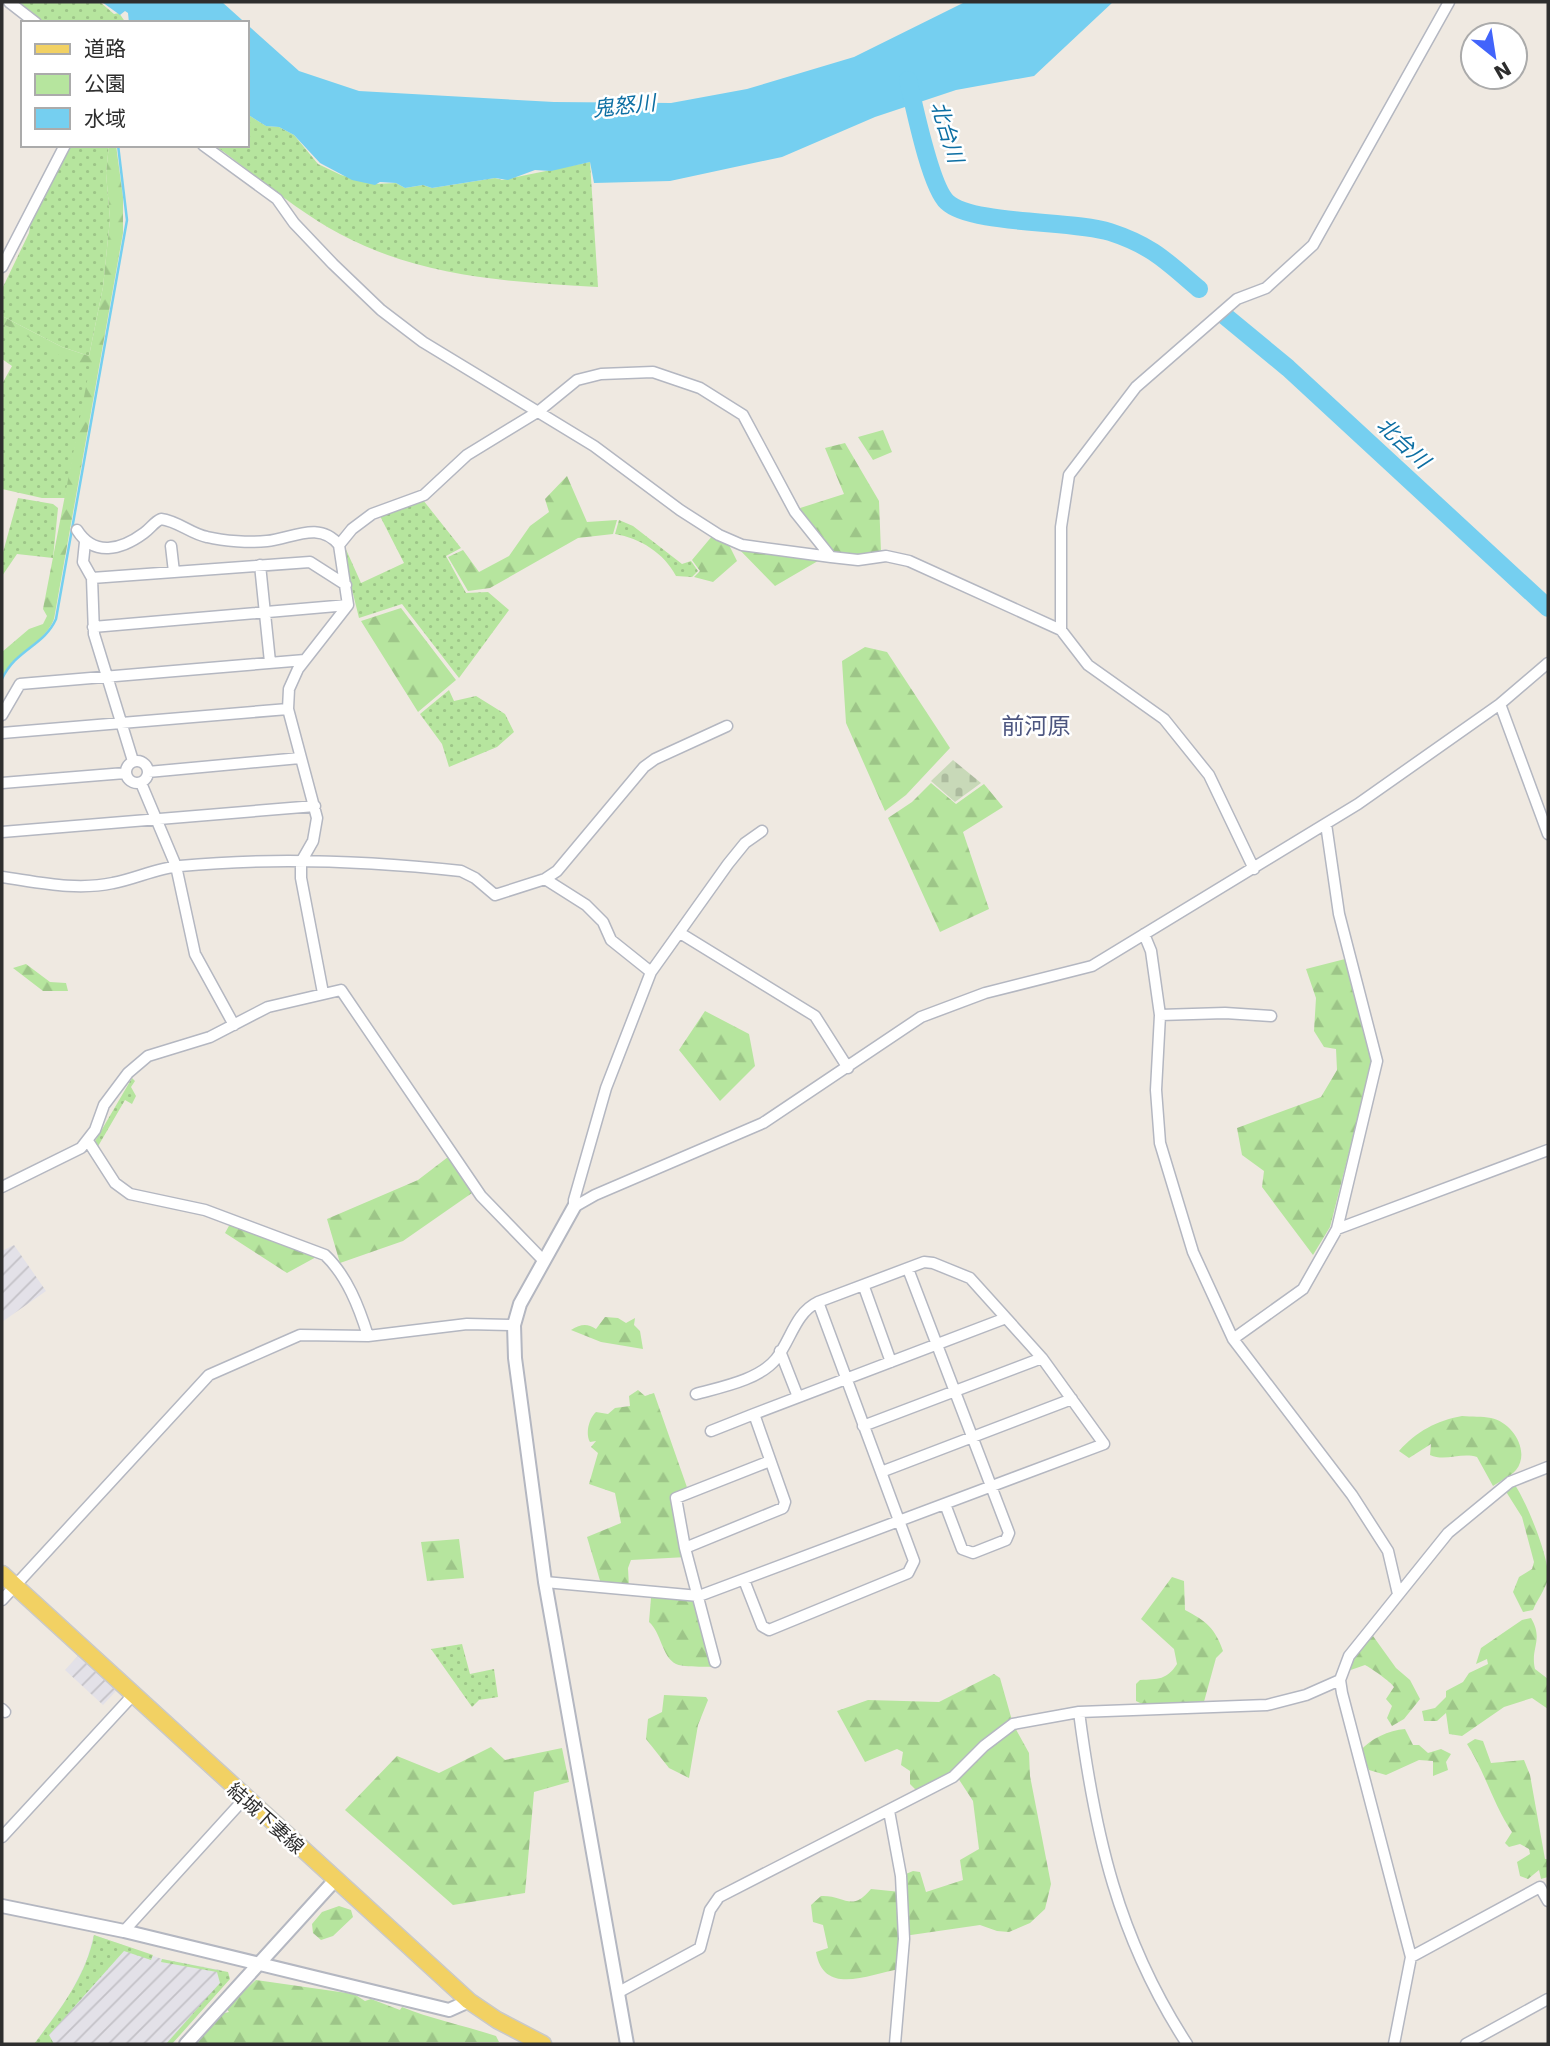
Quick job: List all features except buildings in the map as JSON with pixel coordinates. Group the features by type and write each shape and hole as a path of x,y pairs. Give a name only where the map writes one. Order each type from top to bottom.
{"main road":[{"name":"結城下妻線","path":"2,1574 469,2001 497,2020 543,2044"}],"street":[{"path":"9,2 34,21"},
{"path":"1061,630 1061,527 1069,475 1136,387 1237,299 1266,288 1313,244 1449,2"},
{"path":"2,267 64,147"},
{"path":"206,147 277,198 294,223 333,264 382,310 423,342 594,446 680,510 719,535 742,545 831,557 858,559 886,556 909,561 1061,630 1088,665 1147,704 1181,736 1209,775 1254,869"},
{"path":"339,545 352,529 372,514 424,495 467,455 539,411 577,380 589,375 653,372 700,388 743,415 795,512 831,557"},
{"path":"77,530 85,541 103,549 131,542 161,519 205,537 268,541 300,532 314,532 335,540 339,545 348,605 305,660 289,689 288,709 315,806 317,827 313,841 301,862 301,878 323,993"},
{"path":"85,541 83,562 92,578 93,627 132,761 125,773"},
{"path":"171,546 174,572"},
{"path":"92,578 310,562 346,585"},
{"path":"260,565 270,662"},
{"path":"93,627 348,605"},
{"path":"2,715 20,684 305,660"},
{"path":"627,2044 620,1992 545,1581 521,1420 514,1325 520,1304 574,1207 595,1195 763,1123 921,1017 985,993 1092,965 1326,824 1500,704 1548,663"},
{"path":"1500,704 1548,834"},
{"path":"2,733 288,709"},
{"path":"2,877 79,887 111,884 176,866 301,862 461,871 475,878 495,895 545,879 568,860 630,780 644,768 655,759 727,726"},
{"path":"148,772 300,758"},
{"path":"132,761 143,762 148,772"},
{"path":"141,783 148,772"},
{"path":"125,773 131,782 141,783"},
{"path":"2,783 125,773"},
{"path":"141,783 176,866 195,954 234,1025"},
{"path":"2,832 315,806"},
{"path":"1233,1339 1303,1289 1337,1229 1377,1061 1339,914 1326,824"},
{"path":"574,1207 606,1088 652,972 728,864 745,844 762,831"},
{"path":"545,879 586,905 603,922 611,940 652,972"},
{"path":"680,933 815,1016 848,1068"},
{"path":"1144,934 1151,951 1160,1015 1156,1090 1165,1169 1193,1252 1233,1339 1352,1495 1388,1551 1398,1594"},
{"path":"2,1187 80,1148 88,1141 104,1105 128,1073 149,1056 210,1037 268,1007 341,990 481,1196 543,1260"},
{"path":"1160,1015 1225,1013 1270,1016"},
{"path":"88,1141 115,1183 130,1194 205,1210 325,1255 335,1265 349,1289 368,1336"},
{"path":"1337,1229 1548,1150"},
{"path":"545,1581 698,1595 1104,1444 1042,1358 970,1278 933,1263 924,1262 805,1308 776,1359 761,1371 696,1394"},
{"path":"908,1269 992,1485 1009,1533 1006,1540 973,1553 962,1549 945,1504"},
{"path":"864,1287 891,1362"},
{"path":"744,1580 762,1626 769,1630 908,1573 914,1561 818,1302"},
{"path":"711,1431 1006,1318"},
{"path":"2,1600 209,1375 300,1335 368,1336 467,1324 514,1325"},
{"path":"780,1351 798,1397"},
{"path":"863,1426 1042,1358"},
{"path":"881,1472 1072,1399"},
{"path":"685,1548 783,1508 785,1502 754,1414"},
{"path":"715,1661 685,1548 676,1498 770,1461"},
{"path":"1394,2044 1411,1957 1340,1680 1349,1656 1448,1533 1510,1482 1548,1467"},
{"path":"620,1992 700,1948 709,1910 719,1897 953,1777 984,1746 1013,1724 1079,1712 1267,1705 1306,1695 1340,1680"},
{"path":"2,1837 133,1695"},
{"path":"1079,1712 1091,1801 1099,1838 1136,1953 1188,2044"},
{"path":"124,1931 245,1798"},
{"path":"888,1811 901,1876 904,1939 895,2044"},
{"path":"186,2044 335,1880"},
{"path":"1411,1957 1540,1887 1548,1900"},
{"path":"2,1906 124,1931 449,2010 469,2001"},
{"path":"1466,2044 1548,1999"}],"shaded area":[{"path":"14,1245 46,1291 2,1322 2,1251"},
{"path":"78,1656 116,1691 103,1705 65,1670"},
{"path":"94,1935 162,1959 220,1970 224,1985 172,2044 34,2044 69,1996 86,1962"}],"green space":[{"path":"15,2 100,2 114,14 119,13 125,21 40,21"},
{"path":"248,115 266,126 279,127 294,135 318,164 341,175 375,184 396,183 405,188 423,185 432,188 495,178 502,180 590,162 598,287 466,275 402,260 340,234 291,203 217,147 248,147"},
{"path":"67,147 109,147 106,173 110,219 103,287 89,356 62,347 2,316 2,289 29,233 32,214"},
{"path":"109,147 116,147 123,197 123,233 54,619 44,635 15,660 2,677 2,652 29,629 43,624 47,616 43,609 90,366 57,354 2,324 2,316 62,347 89,356 103,287 110,219 106,173"},
{"path":"2,324 91,365 65,498 42,498 2,489 2,384 12,366 2,359"},
{"path":"883,430 892,452 873,460 858,437"},
{"path":"845,443 879,501 881,552 858,556 832,553 797,509 844,494 825,448"},
{"path":"567,476 587,522 617,520 613,534 578,538 490,588 468,591 448,557 463,550 479,572 509,556 530,526 549,512 545,499"},
{"path":"18,498 53,504 58,508 53,558 17,554 2,576 2,556"},
{"path":"423,500 461,548 446,556 466,593 488,592 509,610 459,678 402,604 359,618 342,549 344,545 361,583 404,563 380,516"},
{"path":"619,520 633,526 682,564 691,561 698,571 692,577 676,576 665,560 650,548 615,534"},
{"path":"713,535 727,541 737,561 713,582 694,577 700,571 692,560"},
{"path":"733,543 823,558 775,586"},
{"path":"401,608 456,680 418,712 361,621"},
{"path":"865,647 887,652 950,748 906,795 885,811 846,723 842,661"},
{"path":"449,690 454,701 476,696 505,714 514,732 497,747 449,767 442,744 420,714"},
{"path":"953,760 981,783 955,802 931,781"},
{"path":"931,783 956,804 984,784 1003,807 963,832 989,909 940,932 888,818 912,802"},
{"path":"1345,959 1372,1062 1330,1227 1313,1255 1262,1187 1264,1171 1242,1155 1237,1128 1321,1097 1337,1070 1336,1049 1324,1047 1314,1031 1316,998 1306,969"},
{"path":"26,964 50,982 66,983 68,991 43,991 13,968"},
{"path":"705,1011 749,1034 755,1066 720,1101 679,1050"},
{"path":"132,1078 135,1081 131,1087 136,1096 132,1104 125,1100 97,1148 94,1143"},
{"path":"448,1157 472,1193 403,1241 340,1263 327,1219 418,1180"},
{"path":"230,1224 318,1256 287,1273 225,1233"},
{"path":"605,1317 618,1318 626,1323 635,1318 634,1325 640,1331 643,1349 601,1342 571,1330 584,1325 596,1329"},
{"path":"638,1390 645,1396 654,1393 689,1493 676,1499 687,1557 631,1560 628,1568 629,1588 601,1584 587,1537 621,1523 615,1493 589,1484 598,1453 591,1447 596,1441 590,1442 588,1426 596,1412 608,1414 615,1408 630,1406 629,1396"},
{"path":"1462,1416 1488,1417 1499,1421 1517,1438 1521,1454 1516,1470 1493,1486 1477,1457 1436,1457 1430,1455 1431,1444 1409,1458 1399,1451 1428,1428"},
{"path":"1512,1484 1520,1493 1531,1517 1548,1570 1547,1583 1533,1610 1523,1612 1513,1592 1519,1577 1532,1569 1534,1562 1522,1517 1505,1490"},
{"path":"459,1539 464,1578 427,1581 421,1542"},
{"path":"1172,1577 1184,1581 1185,1610 1209,1626 1223,1651 1216,1658 1202,1709 1152,1709 1136,1701 1136,1684 1140,1680 1162,1678 1177,1664 1174,1649 1141,1619"},
{"path":"651,1598 697,1598 715,1667 685,1666 671,1661 649,1622"},
{"path":"1531,1618 1537,1638 1535,1669 1548,1679 1548,1709 1532,1698 1504,1707 1462,1736 1449,1734 1446,1713 1437,1721 1424,1721 1422,1711 1435,1708 1446,1697 1446,1691 1463,1682 1469,1673 1488,1664 1487,1659 1476,1664 1481,1648 1522,1620"},
{"path":"1373,1636 1396,1668 1410,1680 1420,1699 1404,1719 1392,1726 1387,1718 1392,1706 1386,1699 1394,1687 1365,1665 1345,1672 1358,1649"},
{"path":"462,1644 470,1674 494,1669 498,1697 479,1700 472,1707 431,1649"},
{"path":"994,1674 1000,1678 1013,1724 1029,1753 1030,1776 1051,1884 1045,1909 1030,1923 1009,1932 980,1925 904,1936 901,1969 863,1978 838,1979 828,1975 816,1952 828,1948 823,1925 813,1922 811,1905 821,1896 853,1901 871,1889 901,1892 901,1876 913,1871 920,1872 926,1892 963,1880 960,1860 979,1849 973,1801 956,1775 920,1794 910,1784 910,1771 901,1765 903,1752 897,1749 865,1762 837,1711 868,1700 939,1702"},
{"path":"664,1695 706,1697 708,1700 698,1725 689,1778 669,1768 646,1739 648,1719 662,1712"},
{"path":"1405,1729 1413,1745 1419,1745 1428,1753 1441,1749 1451,1754 1446,1762 1448,1770 1433,1776 1433,1761 1419,1760 1386,1775 1369,1770 1360,1751 1380,1736"},
{"path":"1475,1739 1483,1741 1491,1763 1524,1760 1530,1775 1545,1859 1548,1859 1548,1877 1541,1879 1539,1870 1528,1879 1520,1876 1517,1862 1530,1854 1529,1849 1520,1844 1509,1847 1505,1843 1512,1832 1467,1744"},
{"path":"491,1747 505,1760 562,1748 569,1782 534,1792 525,1893 453,1905 345,1810 397,1756 439,1773"},
{"path":"339,1906 351,1910 353,1917 333,1936 321,1940 313,1933 312,1924 322,1912"},
{"path":"94,1935 153,1955 151,1960 124,1951 49,2035 54,2044 34,2044 78,1979"},
{"path":"162,1959 228,1972 230,1979 172,2044 166,2044 220,1983 217,1972 161,1962"},
{"path":"256,1980 354,1994 365,2001 371,1999 400,2010 402,2007 496,2036 499,2042 197,2044 199,2035 220,2014 229,2012 226,2008"}],"water":[{"path":"102,2 222,2 243,21 129,21 128,13 125,11 120,15"},
{"name":"鬼怒川","path":"965,2 1113,2 1034,76 956,90 875,117 782,157 670,181 594,183 590,162 551,171 535,170 508,180 495,178 432,188 423,185 405,188 396,183 380,182 375,185 352,180 320,163 294,135 279,127 266,126 248,115 248,25 299,71 359,91 554,102 671,103 747,89 854,57"}],"waterway":[{"name":"北台川","path":"908,80 929,163 947,202 977,215 1093,228 1125,237 1149,249 1199,289"},
{"path":"2,679 15,661 44,636 56,619 127,220 118,147"},
{"name":"北台川","path":"1225,316 1288,368 1548,608"}],"district":[{"name":"前河原","path":"1036,726"}]}
